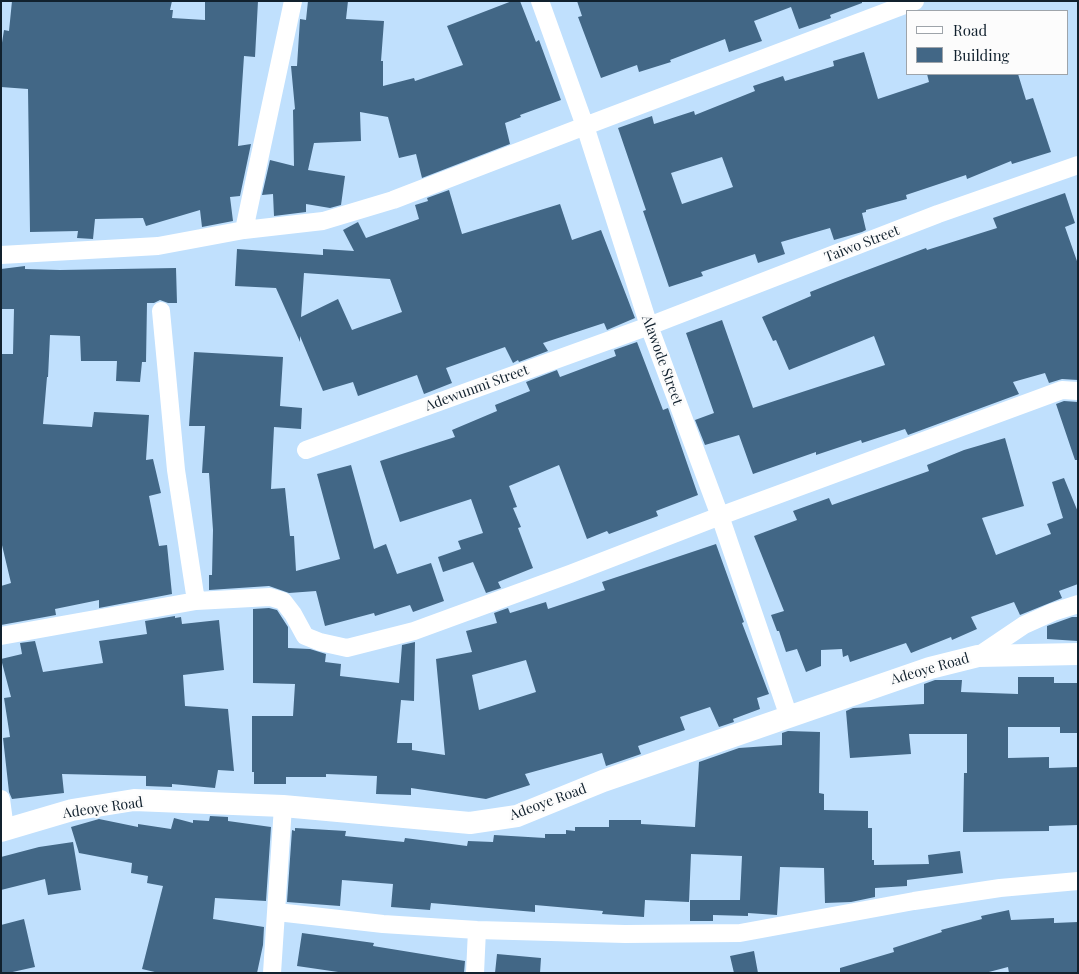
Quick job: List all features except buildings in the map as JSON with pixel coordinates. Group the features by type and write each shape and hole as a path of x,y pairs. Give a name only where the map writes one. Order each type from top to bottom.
{"street":[{"path":"244,230 293,1"},
{"name":"Alawode Street","path":"540,1 585,126 648,326 720,516 789,717"},
{"path":"1,255 158,246 244,230 323,221 393,200 915,1"},
{"name":"Taiwo Street","path":"648,326 938,214 1078,165"},
{"path":"161,311 176,470 196,601"},
{"name":"Adewunmi Street","path":"306,450 648,326"},
{"path":"1,636 196,601 270,597 283,601 305,636 320,642 347,648 414,630 570,574 720,516 1062,390 1078,391"},
{"path":"978,656 1024,625 1053,612 1078,604"},
{"name":"Adeoye Road","path":"3,830 72,810 134,800 283,806 470,823 517,816 603,781 906,676 978,656 1078,654"},
{"path":"1,799 3,830"},
{"path":"272,973 283,806"},
{"path":"277,912 384,924 477,930 625,934 740,933 1000,888 1078,882"},
{"path":"475,973 477,930"}]}
